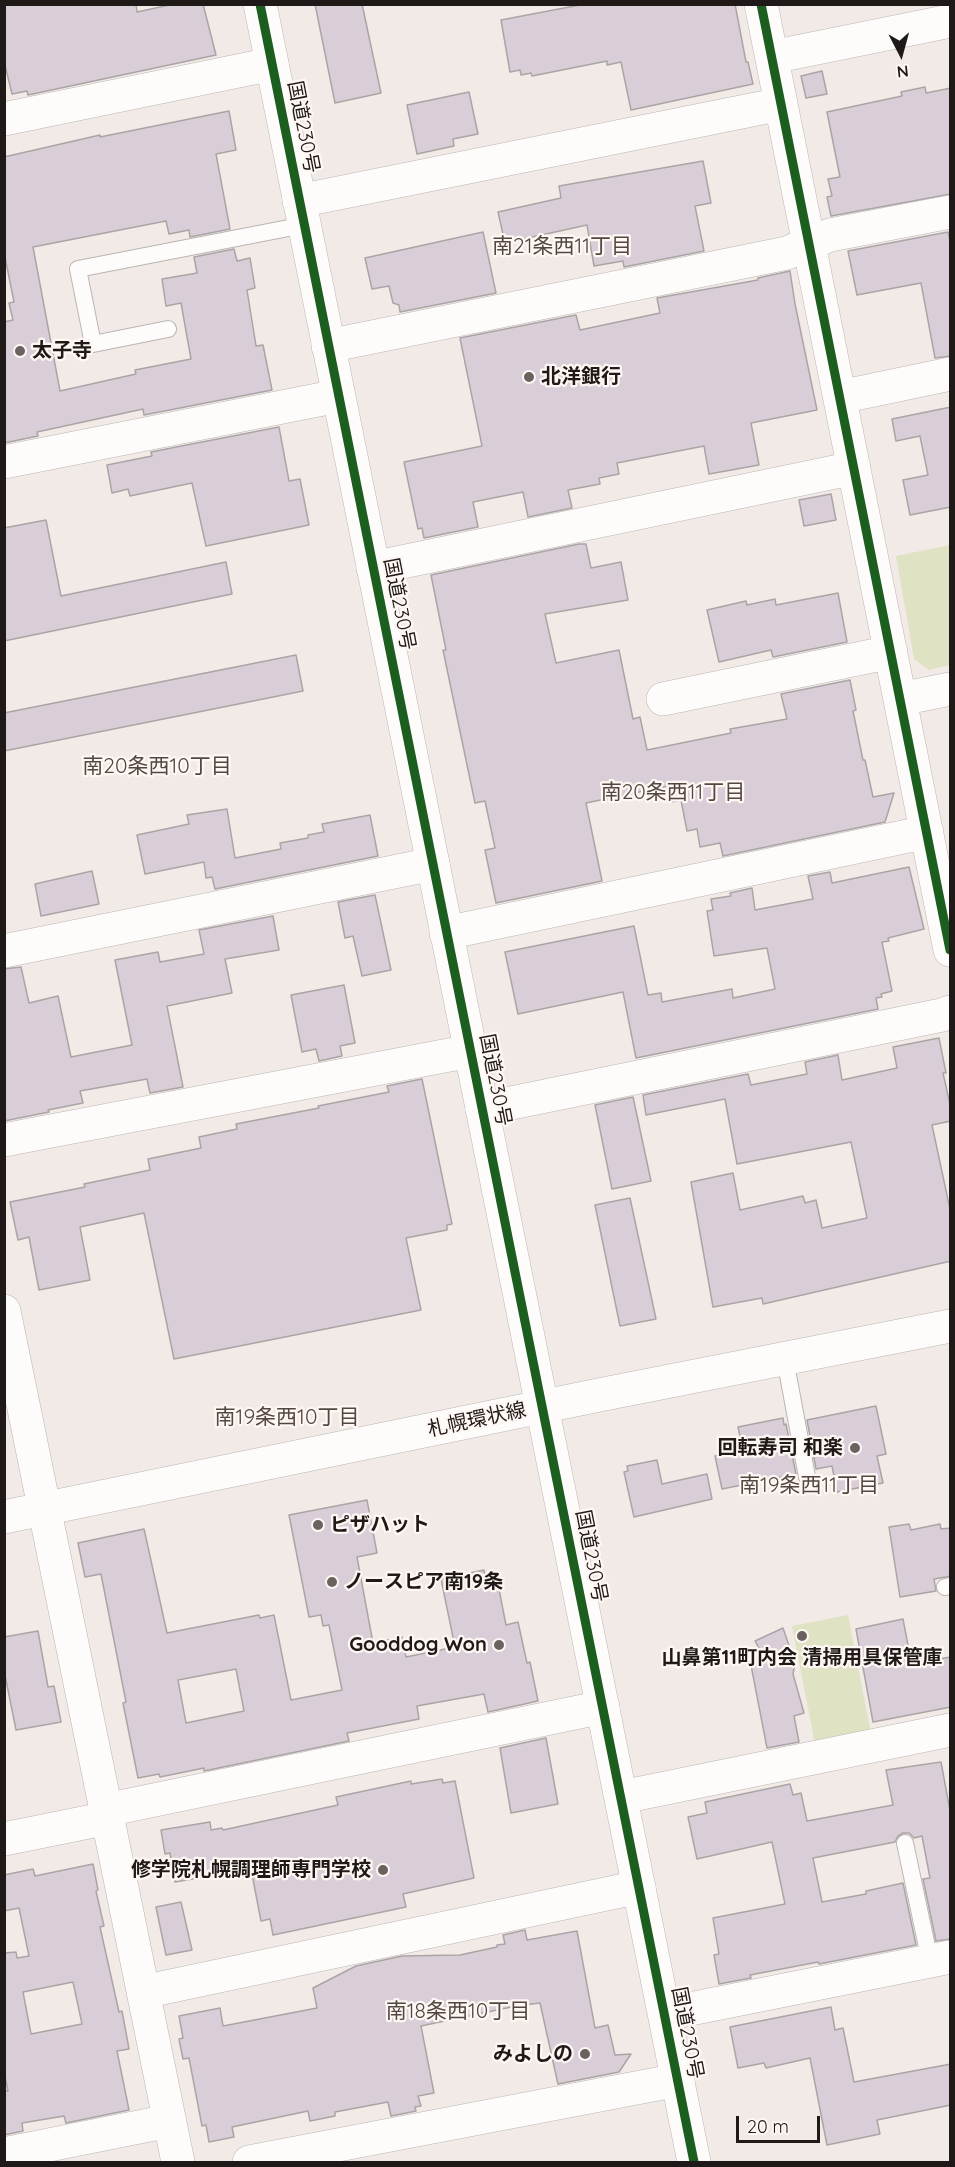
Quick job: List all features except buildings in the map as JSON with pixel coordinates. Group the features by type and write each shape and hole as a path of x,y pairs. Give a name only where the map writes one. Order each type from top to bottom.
{"main road":[{"name":"国道230号","path":"260,4 694,2163"},
{"path":"761,4 927,832 942,862 951,950"},
{"path":"772,57 951,21"},
{"path":"4,119 272,64"},
{"path":"302,213 781,105"},
{"path":"328,346 787,253 830,236 951,212"},
{"path":"840,397 951,374"},
{"path":"4,462 338,396"},
{"path":"373,568 854,468"},
{"path":"663,699 891,652"},
{"path":"900,699 951,689"},
{"path":"446,933 927,832"},
{"path":"4,951 433,864"},
{"path":"482,1109 951,1012"},
{"path":"4,1140 470,1051"},
{"path":"4,1311 178,2163"},
{"name":"札幌環状線","path":"4,1517 951,1326"},
{"path":"4,1839 107,1814 603,1707"},
{"path":"622,1797 951,1730"},
{"path":"143,1992 639,1887"},
{"path":"665,2014 940,1959"},
{"path":"249,2163 678,2080"},
{"path":"4,2154 169,2121"}],"lane":[{"path":"168,329 93,344 78,269 302,213"},
{"path":"785,1359 807,1477"},
{"path":"905,1843 940,1959"}],"green space":[{"path":"950,545 950,665 929,670 914,659 896,556"},
{"path":"848,1615 871,1733 815,1744 792,1626"}],"cycle path":[{"path":"260,4 694,2162"},
{"path":"761,4 950,950"}],"place":[{"name":"太子寺","path":"20,351"},
{"name":"北洋銀行","path":"529,377"},
{"name":"回転寿司 和楽","path":"855,1448"},
{"name":"ピザハット","path":"318,1525"},
{"name":"ノースピア南19条","path":"332,1582"},
{"name":"山鼻第11町内会 清掃用具保管庫","path":"802,1636"},
{"name":"Gooddog Won","path":"499,1645"},
{"name":"修学院札幌調理師専門学校","path":"383,1870"},
{"name":"みよしの","path":"585,2054"}],"district":[{"name":"南21条西11丁目","path":"562,247"},
{"name":"南20条西10丁目","path":"157,767"},
{"name":"南20条西11丁目","path":"673,793"},
{"name":"南19条西10丁目","path":"287,1418"},
{"name":"南19条西11丁目","path":"809,1486"},
{"name":"南18条西10丁目","path":"458,2012"}]}
